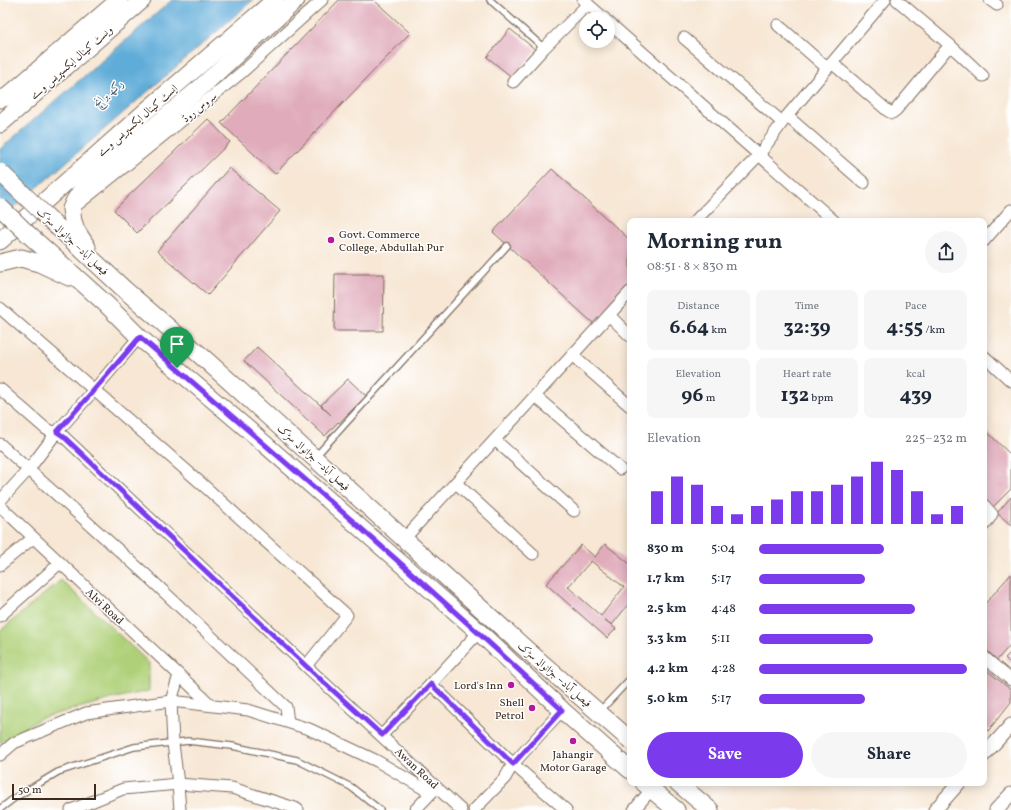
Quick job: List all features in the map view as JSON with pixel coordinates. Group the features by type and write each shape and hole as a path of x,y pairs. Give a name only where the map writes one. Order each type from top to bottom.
{"main road":[{"path":"0,99 6,97 119,0"},
{"name":"ویسٹ کینال ایکسپریس وے","path":"0,124 142,0"},
{"name":"ایسٹ کینال ایکسپریس وے","path":"0,240 275,0"},
{"path":"101,268 76,230 73,221 72,209 75,200 83,188 200,88 296,0"},
{"name":"فیصل آباد– جڑانوالہ سڑک","path":"0,172 125,290 207,360 404,539 627,737"},
{"name":"فیصل آباد– جڑانوالہ سڑک","path":"0,207 140,337 257,437 479,632 562,710 627,767"},
{"path":"0,262 21,258 39,263 83,283"},
{"path":"652,786 676,810"},
{"path":"682,786 710,810"}],"street":[{"name":"سروس روڈ","path":"72,209 241,73 322,0"},
{"path":"698,218 759,156 785,119 885,0"},
{"path":"898,0 983,76"},
{"path":"513,82 586,2 597,12"},
{"path":"778,25 829,66 892,113 950,45"},
{"path":"615,28 831,218"},
{"path":"684,38 864,182"},
{"path":"987,238 1011,210"},
{"path":"404,539 627,295"},
{"path":"0,308 202,484 347,615 306,666"},
{"path":"609,315 627,333"},
{"path":"0,501 29,470 57,432 140,337"},
{"path":"572,355 627,403"},
{"path":"987,358 1009,375"},
{"name":"Awan Road","path":"0,389 46,429 51,432 57,432 69,442 306,666 382,735 434,790 462,810"},
{"path":"535,396 620,469"},
{"path":"495,440 574,511"},
{"path":"0,444 144,573 286,707 288,722"},
{"path":"456,483 533,554"},
{"name":"Alvi Road","path":"0,506 211,705"},
{"path":"987,508 992,514 987,522"},
{"path":"0,566 33,538"},
{"path":"0,616 60,563"},
{"path":"382,735 479,632"},
{"path":"987,660 1011,680"},
{"path":"179,675 171,701 173,743 180,810"},
{"path":"431,684 513,764 566,810"},
{"path":"0,754 14,743 86,713 171,701 211,705 248,710 309,729 434,790 415,810"},
{"path":"474,810 504,778 513,764 562,710"},
{"path":"987,752 1011,725"},
{"path":"71,810 123,789 178,784 232,788 298,810"},
{"path":"634,810 650,786"},
{"path":"935,810 956,786"},
{"path":"996,810 1011,794"}],"lane":[{"path":"490,0 544,48"},
{"path":"314,458 507,246"},
{"path":"599,713 627,682"},
{"path":"0,810 13,799 58,772 134,747 188,741 232,746 297,760 351,787 380,810"}],"green space":[{"path":"61,580 149,663 149,691 115,698 41,718 0,743 0,631"}],"water":[{"name":"رکھ برانچ","path":"172,0 253,0 0,220 0,149"}],"building":[{"path":"339,0 374,0 410,33 275,174 221,123"},
{"path":"510,29 536,50 513,78 487,57"},
{"path":"208,119 230,142 137,233 114,210"},
{"path":"229,168 280,211 208,295 157,251"},
{"path":"552,169 627,237 627,288 594,324 493,232"},
{"path":"335,274 384,274 383,331 334,331"},
{"path":"257,347 331,415 321,405 348,379 366,396 325,436 244,361"},
{"path":"987,432 1011,455 1011,489 993,507 987,501"},
{"path":"1011,497 1011,525 997,513"},
{"path":"605,544 627,562 627,606 612,625 604,619 616,629 607,638 546,584 581,545 595,557","holes":["591,561 624,587 601,616 568,587"]},
{"path":"1011,574 1011,644 997,660 987,651 987,602"},
{"path":"1011,652 1011,664 1005,658"},
{"path":"987,670 1011,690 1011,702 988,731"}],"place":[{"name":"Govt. Commerce College, Abdullah Pur","path":"331,240"},
{"name":"Lord's Inn","path":"511,685"},
{"name":"Shell Petrol","path":"532,708"},
{"name":"Jahangir Motor Garage","path":"573,741"}],"route":[{"path":"140,337 177,368 479,632 562,710 513,764 431,684 382,735 306,666 57,432 140,337"}]}
